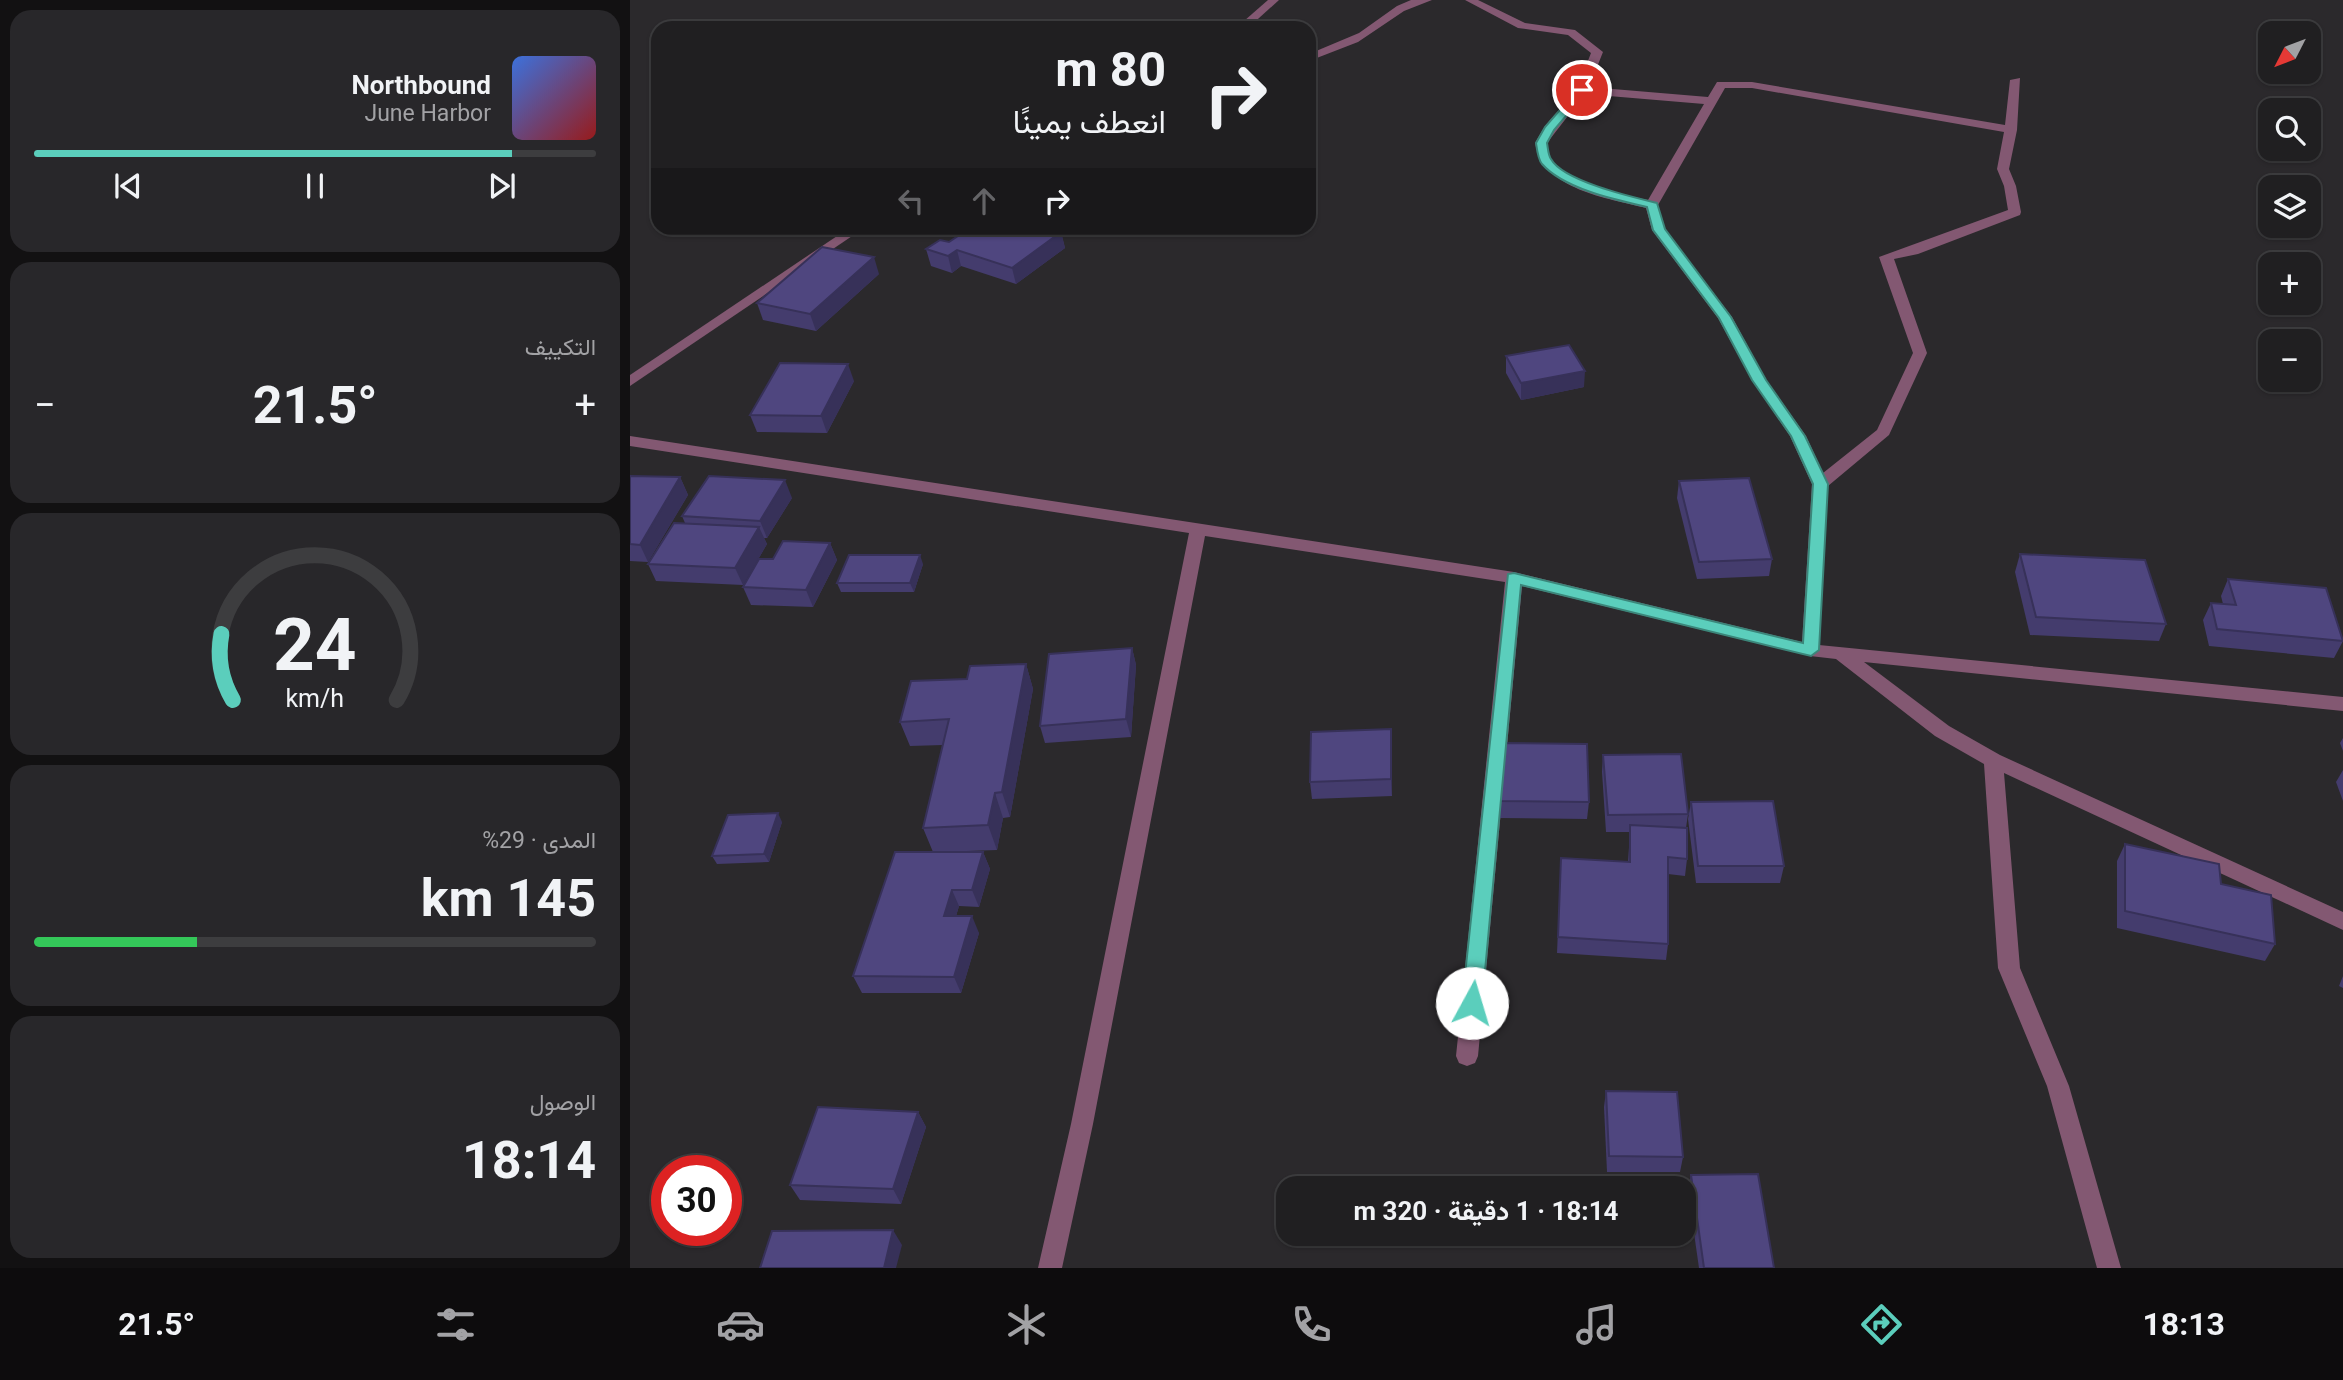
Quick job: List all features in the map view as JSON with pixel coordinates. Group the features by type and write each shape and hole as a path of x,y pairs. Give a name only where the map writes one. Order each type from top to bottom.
{"street":[{"path":"1249,21 1274,0"},
{"path":"1316,56 1337,49 1379,25 1396,9 1426,0"},
{"path":"1470,0 1522,26 1571,32 1597,52 1582,90 1549,129 1541,143 1545,161 1562,175 1612,196 1653,205"},
{"path":"1820,484 1884,432 1920,353 1886,257 1913,251 2015,212 2010,186 2003,169 2017,80"},
{"path":"1811,650 1820,484 1798,436 1759,380 1725,317 1659,230 1653,205 1721,84 1752,85 2011,130"},
{"path":"1582,90 1711,101"},
{"path":"630,383 848,235"},
{"path":"630,441 1514,578 1811,650 2343,704"},
{"path":"1050,1268 1082,1124 1198,529"},
{"path":"1466,1056 1514,578"},
{"path":"1841,653 1942,731 1993,760 2343,921"},
{"path":"1993,760 2009,968 2058,1086 2109,1268"}],"building":[{"path":"960,235 1057,235 1012,268 957,250 948,256 926,249 940,240 949,242"},
{"path":"822,247 874,257 810,314 757,303"},
{"path":"1569,345 1585,371 1521,383 1506,356"},
{"path":"780,363 848,364 821,416 750,415"},
{"path":"630,476 680,477 640,545 630,544"},
{"path":"709,476 785,480 760,521 682,516"},
{"path":"1749,478 1772,559 1699,562 1679,481"},
{"path":"674,523 759,527 735,568 648,564"},
{"path":"783,541 830,543 806,590 743,587 759,559 773,559"},
{"path":"2020,554 2145,560 2166,624 2036,617"},
{"path":"849,555 920,555 910,583 837,583"},
{"path":"2228,579 2326,588 2343,641 2217,629 2211,603 2236,605"},
{"path":"1132,648 1126,719 1040,726 1049,654"},
{"path":"1026,664 1002,792 995,793 988,825 923,828 949,719 900,722 911,681 967,679 970,666"},
{"path":"1391,729 1391,779 1310,782 1311,732"},
{"path":"1499,743 1587,744 1589,802 1498,801"},
{"path":"1681,754 1688,814 1608,815 1603,755"},
{"path":"1773,801 1784,866 1698,866 1691,802"},
{"path":"778,813 764,854 712,856 728,815"},
{"path":"1630,825 1687,828 1687,859 1668,857 1668,944 1558,937 1561,858 1630,862"},
{"path":"2125,844 2219,864 2221,884 2271,895 2275,944 2125,911"},
{"path":"895,852 983,852 972,890 952,890 944,916 972,916 954,977 853,976"},
{"path":"1606,1091 1677,1092 1683,1157 1609,1156"},
{"path":"818,1107 918,1112 893,1189 790,1185"},
{"path":"1758,1174 1774,1268 1704,1268 1696,1211 1696,1176 1691,1175"},
{"path":"893,1230 884,1268 760,1268 772,1231"}],"route":[{"path":"1472,1003 1514,578 1811,650 1820,484 1798,436 1759,380 1725,317 1659,230 1653,205 1612,196 1587,186 1562,175 1545,161 1541,143 1549,129 1582,90"}]}
